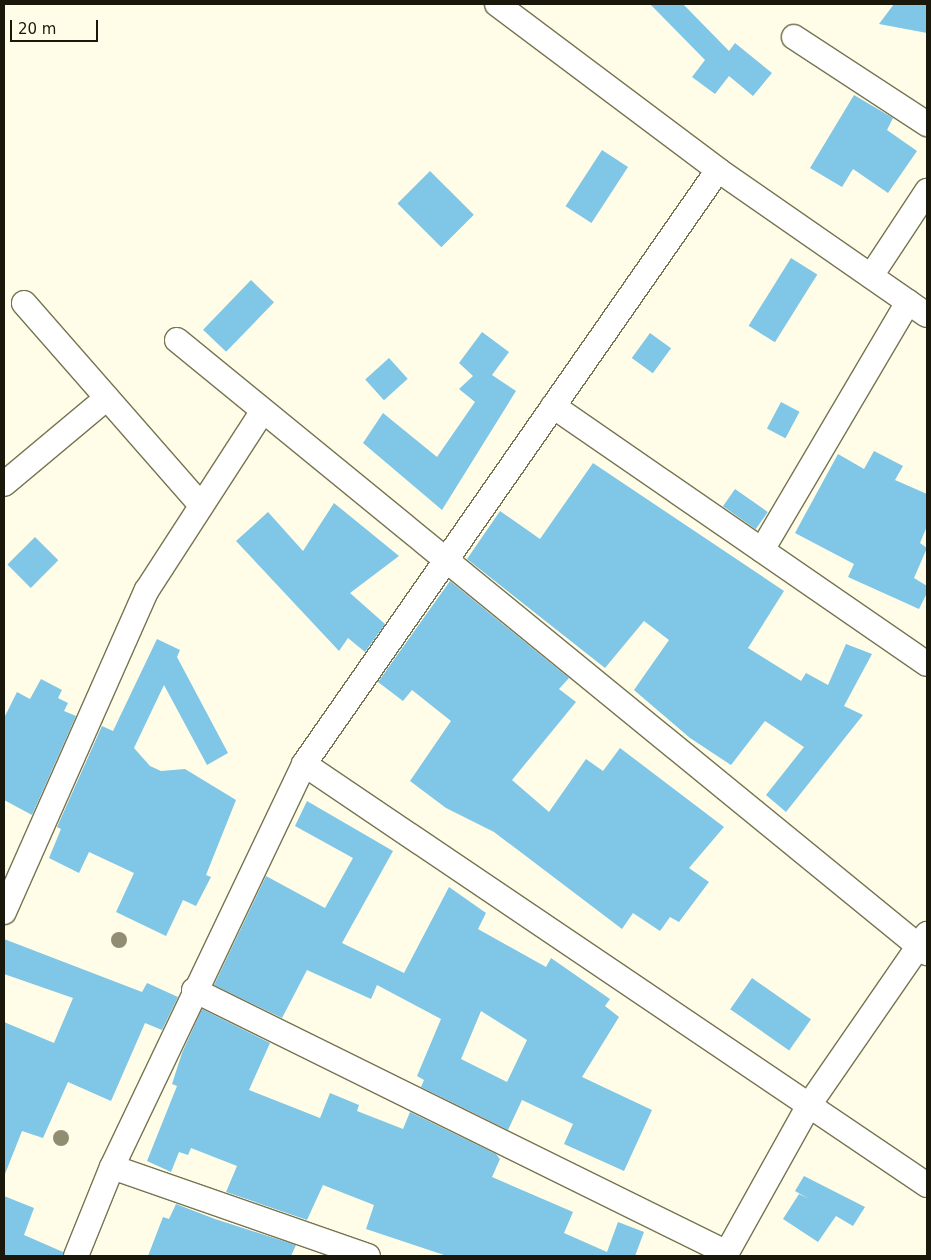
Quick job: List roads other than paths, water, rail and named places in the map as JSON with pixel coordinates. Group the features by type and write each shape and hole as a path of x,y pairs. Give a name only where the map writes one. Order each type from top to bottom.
{"street":[{"path":"498,4 718,170 918,309 762,550"},
{"path":"794,37 927,124"},
{"path":"76,1256 112,1167 194,990 304,764 718,170"},
{"path":"871,276 927,191"},
{"path":"24,303 201,505"},
{"path":"177,340 447,561 924,945 809,1105 726,1255 194,990"},
{"path":"4,484 107,398"},
{"path":"553,406 762,550 924,655"},
{"path":"4,912 147,590 263,411"},
{"path":"304,764 927,1186"},
{"path":"112,1167 368,1256"}]}
